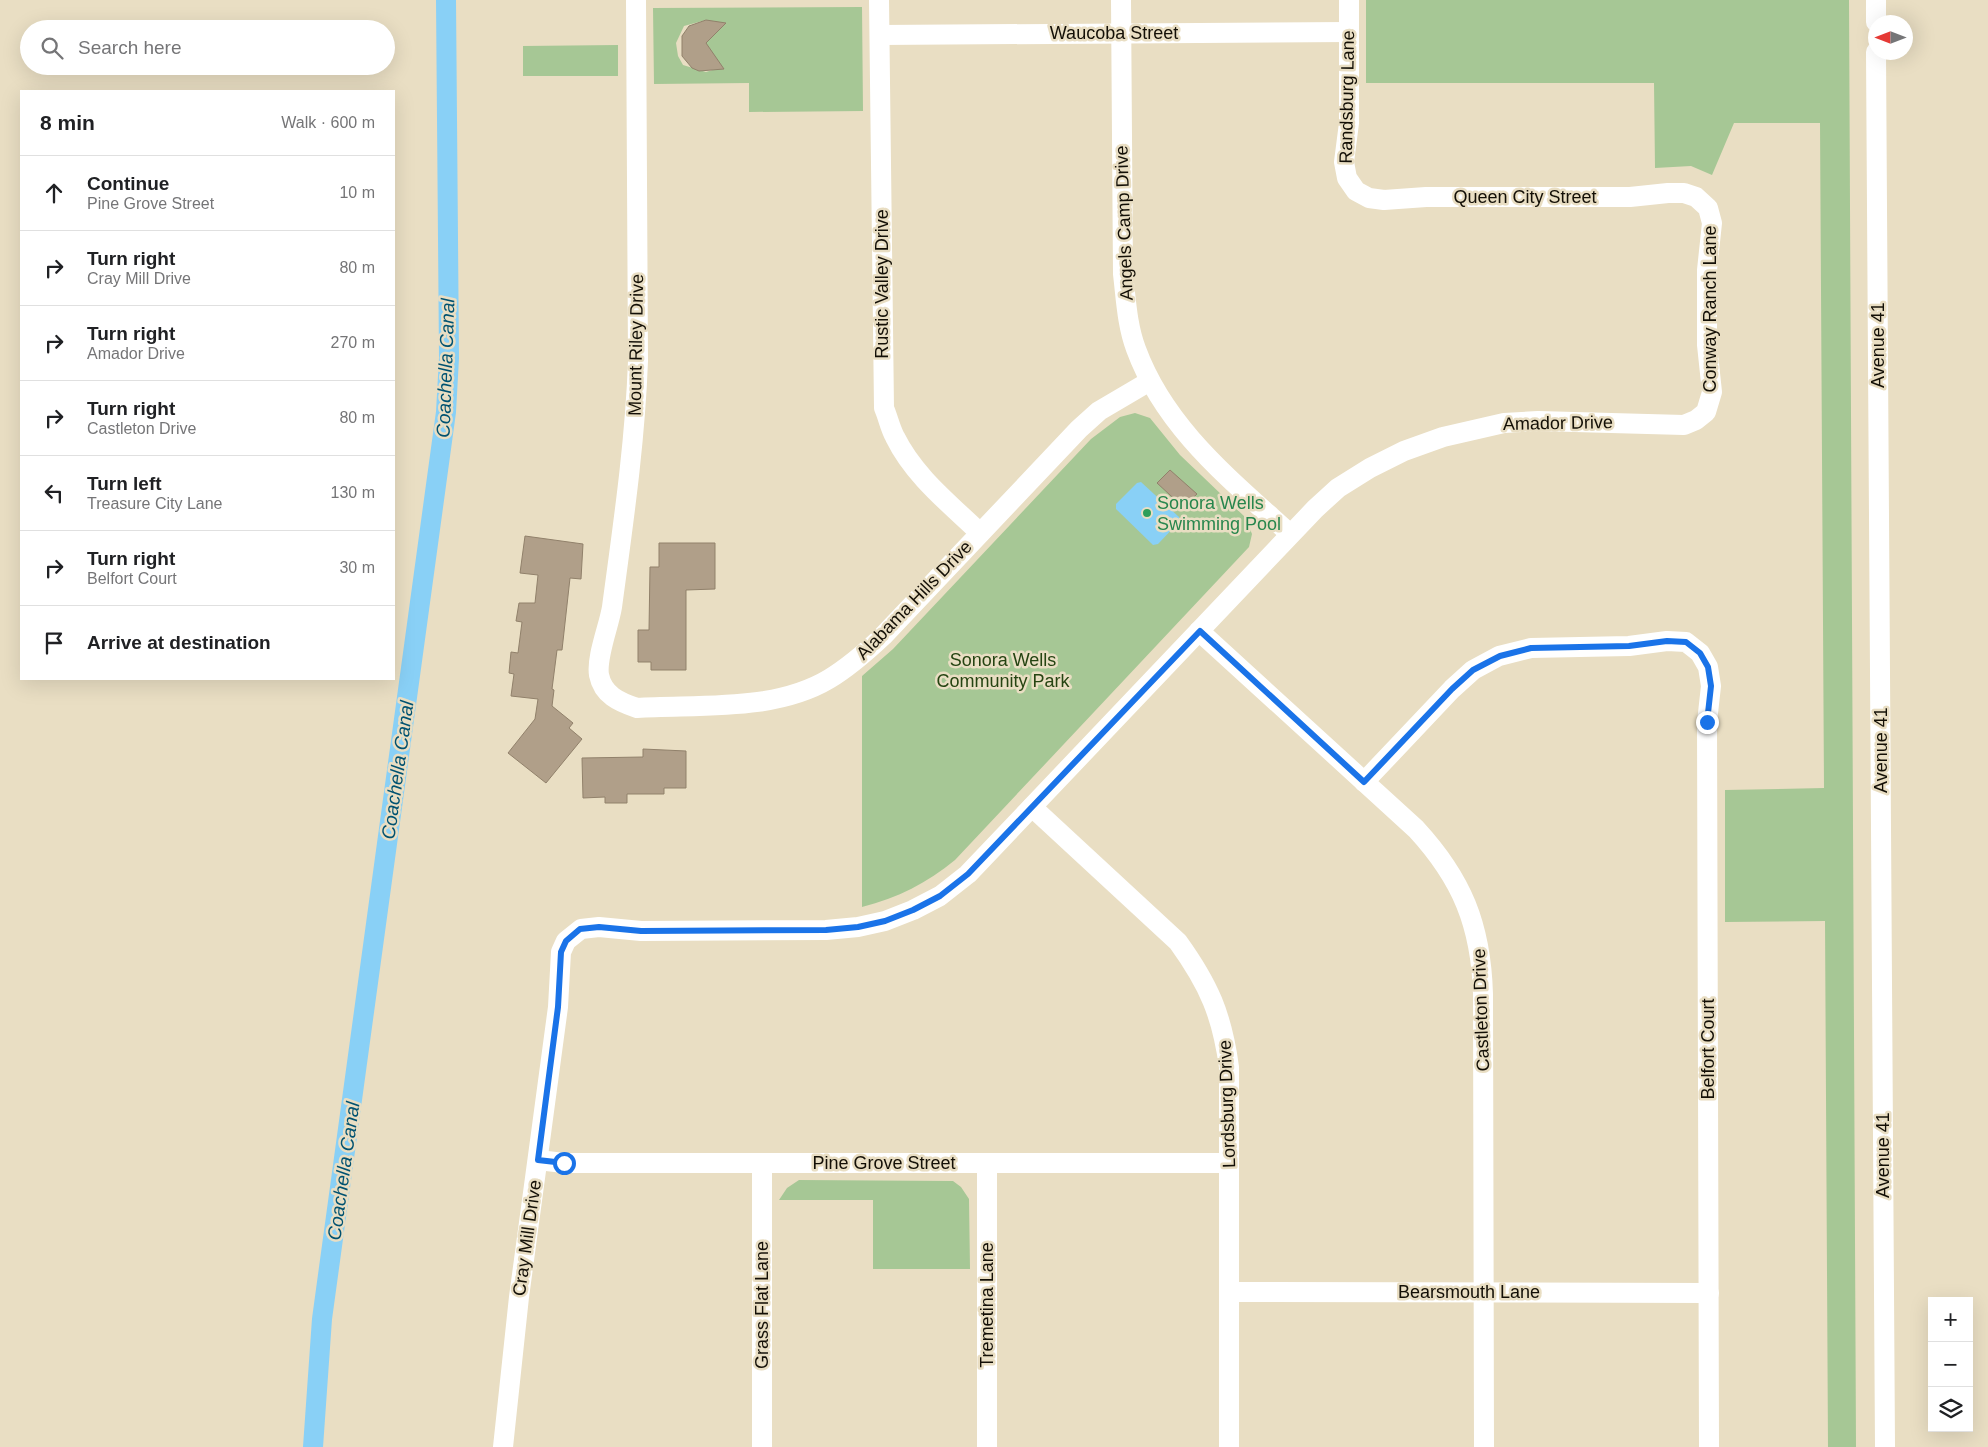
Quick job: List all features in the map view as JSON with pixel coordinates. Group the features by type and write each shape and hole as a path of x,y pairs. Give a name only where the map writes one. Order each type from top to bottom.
{"street":[{"name":"Mount Riley Drive","path":"603,686 598,673 600,658 610,624 631,469 636,412 638,360 636,0"},
{"name":"Rustic Valley Drive","path":"880,0 884,408 894,436 910,461 928,483 980,533"},
{"name":"Angels Camp Drive","path":"1122,0 1123,274 1127,311 1136,347 1150,381 1167,410 1200,450 1290,534"},
{"name":"Randsburg Lane","path":"1348,0 1349,123 1344,162 1347,178 1356,191"},
{"path":"1876,0 1876,15"},
{"name":"Waucoba Street","path":"880,34 1348,32"},
{"name":"Avenue 41","path":"1876,60 1885,1447"},
{"name":"Queen City Street","path":"1356,191 1369,198 1384,200 1426,197 1630,197 1668,193 1696,197"},
{"name":"Conway Ranch Lane","path":"1696,197 1708,208 1712,223 1707,270 1707,345 1712,392 1706,412 1696,420"},
{"name":"Alabama Hills Drive","path":"603,686 618,702 636,708 764,701 794,693 827,680 860,658 1085,423 1098,411 1150,381"},
{"name":"Amador Drive","path":"566,941 580,929 599,927 641,931 826,930 885,921 913,910 940,896 968,874 1290,534 1338,488 1370,468 1404,451 1443,437 1512,422 1626,422 1671,426 1684,425 1696,420"},
{"name":"Castleton Drive","path":"1200,631 1416,829 1435,850 1461,892 1478,940 1484,994 1484,1447"},
{"name":"Belfort Court","path":"1364,782 1452,689 1473,670 1500,656 1531,648 1629,646 1667,641 1686,642 1700,653 1708,667 1711,686 1707,722 1709,1447"},
{"name":"Lordsburg Drive","path":"1032,807 1178,942 1197,968 1212,997 1224,1032 1229,1067 1229,1447"},
{"name":"Cray Mill Drive","path":"503,1447 519,1296 558,1007 561,952 566,941"},
{"name":"Pine Grove Street","path":"538,1160 564,1163 1229,1163"},
{"name":"Grass Flat Lane","path":"762,1163 762,1447"},
{"name":"Tremetina Lane","path":"987,1447 988,1163"},
{"name":"Bearsmouth Lane","path":"1229,1292 1709,1293"}],"green space":[{"path":"1366,0 1849,0 1856,1447 1828,1447 1825,921 1725,922 1725,790 1824,788 1820,123 1734,123 1712,175 1691,166 1655,168 1654,83 1366,83"},
{"path":"862,7 863,111 749,112 749,83 654,84 653,8","holes":["706,20 699,57 722,67 706,72 683,65 678,56 676,43 684,26"]},
{"path":"618,45 618,76 523,76 523,46"},
{"name":"Sonora Wells Community Park","path":"1135,413 1150,418 1180,455 1245,517 1252,534 1249,547 955,860 934,876 912,889 862,907 862,676 893,649 1091,439 1120,417"},
{"path":"799,1180 953,1181 961,1187 969,1199 970,1269 873,1269 873,1200 779,1200 787,1188"}],"water":[{"name":"Sonora Wells Swimming Pool","path":"1141,482 1179,517 1179,522 1158,544 1153,545 1116,509 1116,504 1137,483"}],"building":[{"path":"706,20 726,23 706,43 724,69 699,71 692,68 682,56 682,36 689,26"},
{"path":"1170,470 1197,494 1183,507 1157,483"},
{"path":"525,536 583,544 581,579 570,578 562,650 557,650 552,689 554,690 552,706 573,723 569,728 582,739 546,783 508,753 535,719 538,699 511,696 514,674 509,673 511,652 518,653 522,622 516,621 519,603 535,603 538,575 520,573"},
{"path":"659,543 715,543 715,589 686,590 686,670 651,670 651,662 638,662 638,630 649,630 650,567 659,567"},
{"path":"643,749 686,751 686,788 664,788 664,794 627,794 627,803 605,803 605,797 583,798 582,758 643,757"}],"waterway":[{"name":"Coachella Canal","path":"313,1447 322,1319 446,412 449,358 446,0"}],"place":[{"name":"Sonora Wells Swimming Pool","path":"1147,513"}],"route":[{"path":"564,1163 538,1160 558,1007 561,952 566,941 580,929 599,927 641,931 826,930 858,927 885,921 913,910 940,896 968,874 1200,631 1364,782 1452,689 1473,670 1500,656 1531,648 1629,646 1667,641 1686,642 1700,653 1708,667 1711,686 1707,722"}]}
